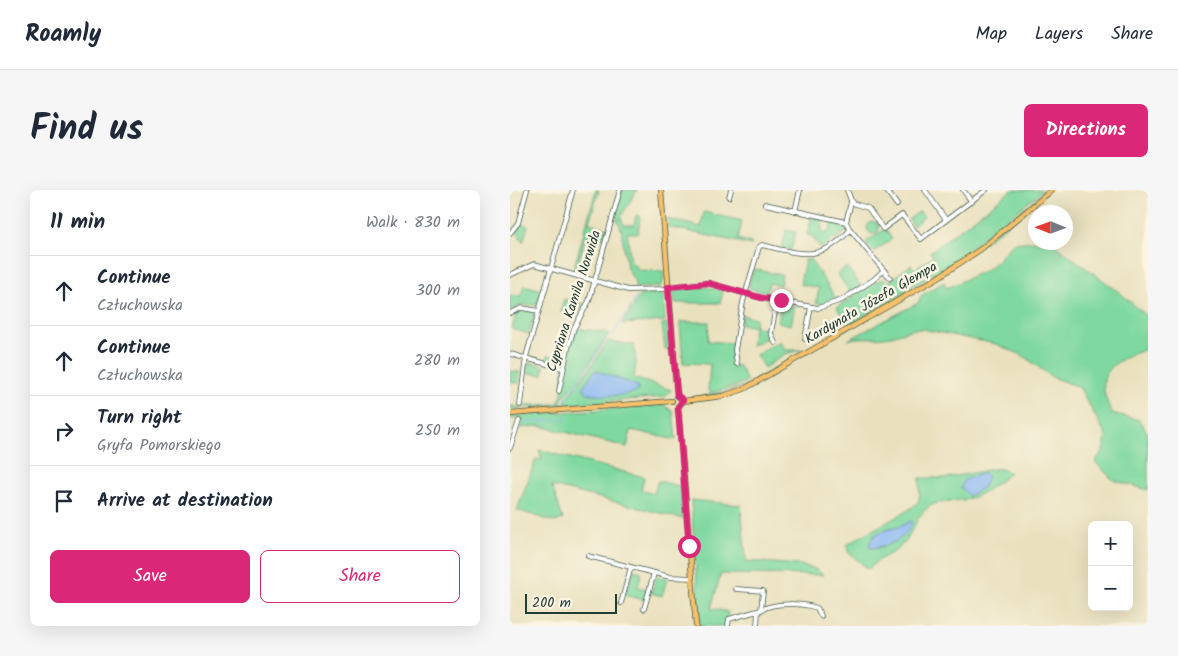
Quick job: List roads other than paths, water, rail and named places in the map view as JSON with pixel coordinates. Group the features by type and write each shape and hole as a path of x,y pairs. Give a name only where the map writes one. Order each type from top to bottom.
{"main road":[{"path":"661,190 677,395 683,400 678,407 696,626"},
{"name":"Kardynała Józefa Glempa","path":"683,400 723,396 755,384 905,298 959,264 1010,226 1052,190"},
{"path":"672,402 673,398 677,395"},
{"path":"672,402 674,406 678,407"},
{"path":"510,414 672,402"}],"street":[{"path":"510,232 518,223 527,190"},
{"path":"520,405 526,357 573,190"},
{"name":"Cypriana Kamila Norwida","path":"559,391 562,368 574,328 589,300 620,190"},
{"path":"729,197 731,190"},
{"path":"795,210 800,190"},
{"path":"847,190 852,202 846,222 850,230 890,278"},
{"path":"886,190 897,206"},
{"path":"925,190 946,220"},
{"path":"963,190 972,202"},
{"path":"852,202 868,208 883,229 904,216 921,239 986,190"},
{"path":"765,204 846,222"},
{"path":"737,364 735,350 745,292 756,250 762,246 811,255 824,250 850,230"},
{"path":"510,274 530,264 637,291 708,283 777,301 811,307 824,307 842,300 873,280 884,270"},
{"path":"776,343 771,333 777,301"},
{"path":"805,339 811,307"},
{"path":"510,313 522,308 539,311"},
{"path":"510,354 562,368"},
{"path":"510,448 519,421"},
{"path":"588,556 670,577 692,578"},
{"path":"621,603 630,567"},
{"path":"644,610 654,573"},
{"path":"736,589 763,591 757,626"},
{"path":"728,626 729,619 770,605 810,606 817,608 821,616"}],"water":[{"path":"595,370 638,386 638,391 612,396 587,393 583,387"},
{"path":"984,473 988,477 983,488 969,496 961,488 964,480"},
{"path":"912,521 907,533 896,541 877,547 871,548 869,546 875,535"}],"waterway":[{"path":"564,402 609,336 613,335 637,296"},
{"path":"522,423 565,419 566,416"}]}
